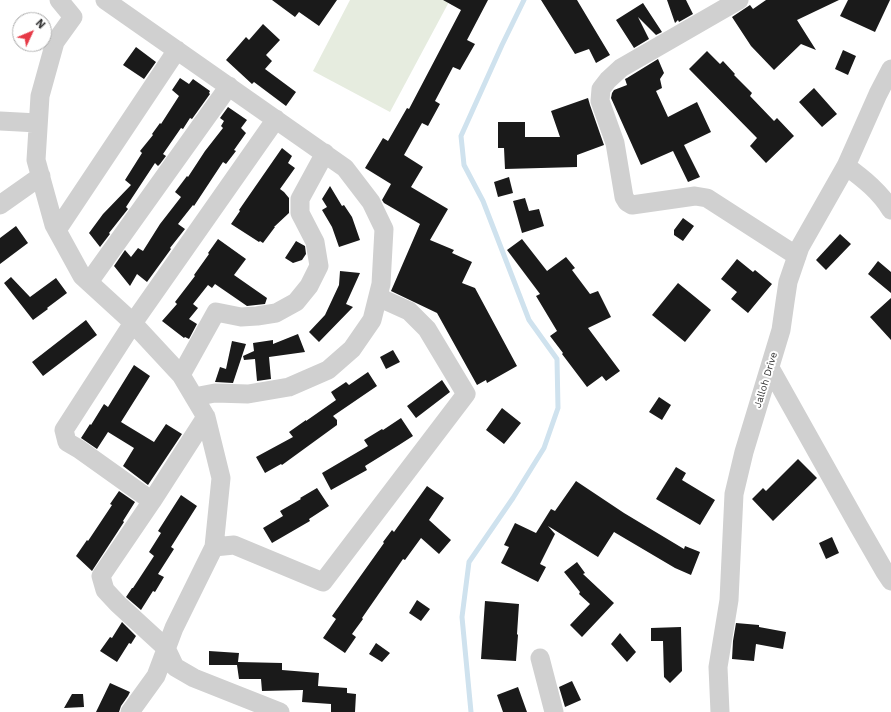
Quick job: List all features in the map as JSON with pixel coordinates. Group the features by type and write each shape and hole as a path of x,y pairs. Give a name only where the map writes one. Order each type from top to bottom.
{"street":[{"path":"59,0 73,17 56,42 40,96 36,160 54,225 82,276 133,324 181,375 206,417 221,478 214,547 174,628 156,676 130,712"},
{"path":"739,0 621,68 601,89 600,101 615,143 624,197 627,202 632,204 695,196 707,198 797,256"},
{"path":"110,1 345,168 372,202 384,229 382,284 372,320 352,349 328,370 289,388 248,394 215,393 194,397"},
{"path":"57,230 177,50"},
{"name":"Jalloh Drive","path":"720,712 718,667 729,600 734,494 744,452 781,330 788,282 800,247 846,166 891,68"},
{"path":"89,282 229,86"},
{"path":"152,501 67,442 64,430 133,324 276,119"},
{"path":"0,122 38,123"},
{"path":"181,375 216,312 241,317 276,313 296,302 309,286 319,266 315,242 300,213 300,199 325,153"},
{"path":"846,166 871,185 891,210"},
{"path":"0,205 41,176"},
{"path":"214,547 234,545 323,582 466,394 427,329 409,311 378,297"},
{"path":"770,368 891,581"},
{"path":"206,417 152,501 101,576 105,590 114,600 166,648 174,667 194,678 280,712"},
{"path":"540,658 554,712"}],"shaded area":[{"path":"350,0 450,0 390,112 313,71"}],"building":[{"path":"272,0 337,0 319,26 299,12 295,17"},
{"path":"443,0 488,0 467,40 475,44 460,70 453,67 435,101 440,104 428,126 422,123 404,155 423,167 411,187 448,209 430,240 454,250 452,253 472,262 462,283 475,288 517,366 487,383 486,380 477,385 437,313 391,291 420,224 384,203 382,200 391,184 365,168 383,138 388,141 407,108 409,109 461,10"},
{"path":"541,0 577,0 610,55 596,63 589,49 575,54"},
{"path":"667,0 686,0 693,14 679,22 678,20 675,23"},
{"path":"766,0 839,0 797,20 816,50 801,44 774,70 751,46 732,17 750,5 753,9"},
{"path":"848,0 890,0 875,32 840,16"},
{"path":"643,3 662,32 656,35 638,17 649,39 634,48 616,20"},
{"path":"263,24 280,40 266,55 272,61 265,69 296,92 286,106 254,82 252,84 226,60 246,37 249,40"},
{"path":"136,47 156,62 144,79 123,65"},
{"path":"843,50 856,56 848,75 835,69"},
{"path":"707,51 720,64 723,61 735,74 734,75 752,93 750,96 774,121 777,118 794,136 766,163 750,146 757,138 689,69"},
{"path":"658,59 664,73 660,79 662,88 656,91 668,117 697,102 711,132 684,145 700,177 688,182 673,151 641,165 611,98 614,90 627,85 625,79"},
{"path":"180,78 189,84 193,79 210,91 210,94 192,119 190,118 183,129 181,128 163,154 166,156 160,164 158,166 155,163 126,207 128,209 100,247 89,233 103,214 131,185 125,180 142,153 140,151 153,135 152,134 160,123 161,124 179,96 172,90"},
{"path":"814,88 837,114 822,127 799,102"},
{"path":"588,98 604,145 577,155 577,167 505,169 504,148 498,148 498,122 525,122 525,137 560,137 551,111"},
{"path":"228,107 247,120 241,128 246,133 234,150 236,151 226,164 223,162 194,206 193,205 178,224 185,229 147,282 137,274 130,286 114,266 125,250 131,257 138,248 143,251 160,224 181,197 175,192 187,176 188,177 205,151 223,128 221,126 224,121 220,118"},
{"path":"282,148 292,156 288,163 295,168 280,189 289,198 289,213 274,227 263,243 231,224"},
{"path":"509,177 513,193 498,197 494,182"},
{"path":"330,186 342,206 344,205 352,217 360,240 339,247 332,227 322,210 327,207 322,199"},
{"path":"525,198 529,211 539,209 544,226 522,233 513,201"},
{"path":"683,218 694,226 683,241 674,235 674,230"},
{"path":"16,226 28,243 0,264 0,238"},
{"path":"840,234 851,244 826,270 816,260"},
{"path":"218,239 246,259 234,275 267,298 265,304 247,306 215,284 212,288 208,285 193,304 198,308 189,319 197,324 189,339 184,338 162,321 177,304 175,302 195,276 194,275"},
{"path":"522,239 547,271 566,257 575,268 572,270 590,294 598,291 611,317 588,328 620,371 606,381 602,376 587,387 550,336 557,331 536,296 540,294 507,250"},
{"path":"296,241 305,246 306,254 302,260 293,263 285,258"},
{"path":"737,259 753,272 755,270 772,284 748,313 731,299 737,292 721,279"},
{"path":"878,261 891,272 891,293 868,274"},
{"path":"340,271 360,273 346,304 353,307 319,342 309,332 325,315 339,285"},
{"path":"11,277 30,297 56,278 67,293 33,320 4,283"},
{"path":"678,283 711,310 685,342 652,315"},
{"path":"891,298 891,340 870,317"},
{"path":"86,320 97,335 43,376 32,362"},
{"path":"298,334 305,352 269,357 271,379 257,381 255,359 244,360 243,356 254,351 253,343 273,340 273,344"},
{"path":"232,341 246,344 233,383 215,382 220,367 226,369"},
{"path":"393,350 400,362 386,369 380,357"},
{"path":"134,365 150,376 121,422 154,442 166,424 182,434 148,485 123,466 134,448 108,432 97,449 81,438 104,404 108,407"},
{"path":"368,372 377,386 333,416 337,420 337,425 282,465 281,464 265,473 256,457 293,437 289,432 336,400 331,392 346,382 349,385"},
{"path":"442,380 450,392 416,418 407,406"},
{"path":"659,397 671,405 662,420 649,412"},
{"path":"502,408 521,423 504,444 486,430"},
{"path":"401,418 413,436 365,466 367,470 331,490 322,473 368,446 364,440"},
{"path":"798,459 817,478 773,521 752,499 763,488 766,491"},
{"path":"676,467 686,473 682,480 715,500 700,525 656,499"},
{"path":"576,481 624,513 684,549 685,546 700,552 691,575 675,568 614,532 598,557 548,526 555,534 540,564 546,567 538,582 501,563 509,547 504,545 515,523 536,533 551,509 555,511"},
{"path":"427,486 444,498 429,520 451,540 439,554 421,538 405,560 403,559 362,618 363,619 352,634 356,637 345,653 323,638 336,619 332,616 384,543 383,542 392,530 394,532"},
{"path":"317,488 329,506 309,519 310,521 272,543 263,528 283,516 280,511"},
{"path":"119,491 135,502 123,521 124,522 92,571 76,556 112,505 110,504"},
{"path":"181,495 197,506 171,547 174,549 158,574 164,577 141,610 126,597 154,556 149,552 161,533 158,531"},
{"path":"832,537 839,553 826,559 819,543"},
{"path":"577,562 585,573 583,574 614,603 582,637 570,625 590,604 579,594 580,592 564,572"},
{"path":"417,600 430,609 421,621 409,613"},
{"path":"485,601 519,604 516,661 481,659"},
{"path":"122,622 136,636 131,644 129,643 117,662 100,651 110,637 112,638"},
{"path":"736,623 759,625 759,627 786,632 783,649 756,644 754,661 732,659"},
{"path":"681,627 682,671 670,683 664,677 663,641 651,641 651,628"},
{"path":"620,633 636,652 627,662 611,644"},
{"path":"376,643 390,653 382,662 369,654"},
{"path":"209,651 239,653 238,662 282,663 282,670 319,673 318,686 347,688 347,693 356,694 355,712 331,712 331,704 302,702 303,690 262,691 261,679 239,679 237,665 209,665"},
{"path":"572,681 581,700 565,707 559,687"},
{"path":"110,683 130,692 119,712 96,712"},
{"path":"518,687 527,712 503,712 497,695"},
{"path":"72,694 83,694 84,707 64,708"}],"waterway":[{"path":"471,712 462,617 469,562 513,498 544,448 558,408 557,359 529,320 483,201 464,165 461,136 524,0"}]}
